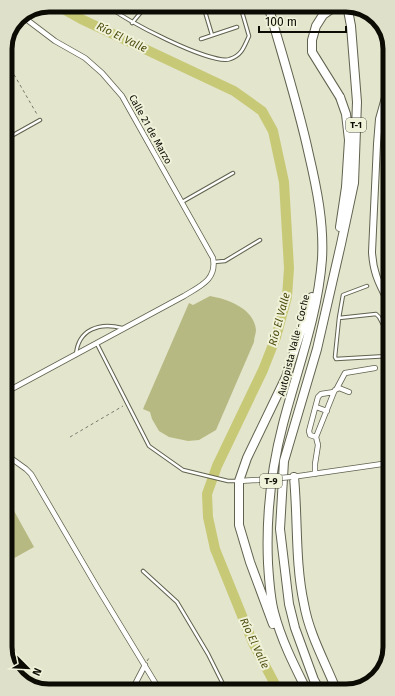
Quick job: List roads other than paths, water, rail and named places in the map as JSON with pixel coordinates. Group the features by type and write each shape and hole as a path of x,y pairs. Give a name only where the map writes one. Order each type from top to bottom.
{"highway":[{"name":"Autopista Valle - Coche","path":"270,12 303,130 317,187 322,225 322,259 320,274 312,316 272,469 267,533 269,578 274,611 284,643 303,684"},
{"path":"327,12 323,15 316,26 312,40 312,52 340,97 346,114 349,140 346,187 339,233 342,244"},
{"name":"T-1","path":"342,244 354,183 357,102 351,26 348,12"},
{"name":"T-9","path":"316,684 295,628 289,604 280,530 284,461 317,349 342,244"},
{"path":"239,481 247,458 286,377 320,274"},
{"path":"292,477 299,570 304,604 318,646 334,684"},
{"name":"T-9","path":"239,481 239,525 250,562 276,633 293,670 302,684"}],"main road":[{"path":"383,105 379,119 376,157 372,252 372,265 377,279 383,286"},
{"path":"379,119 383,112"}],"street":[{"name":"Calle 21 de Marzo","path":"27,19 55,40 85,58 102,73 122,96 214,262"},
{"path":"12,389 184,296 207,281 213,274 215,266 214,262"},
{"path":"315,474 314,464 318,445 316,437 335,390 343,375 346,372 375,368"},
{"path":"316,437 310,435 309,433 320,395 335,390 349,392"},
{"path":"316,407 327,411"},
{"path":"12,459 31,474 156,684"},
{"path":"239,481 292,477 383,465"},
{"path":"135,684 145,665"}],"lane":[{"path":"115,12 132,23 200,54 216,59 229,60 241,53 249,36 242,12"},
{"path":"132,23 141,12"},
{"path":"205,12 212,35"},
{"path":"201,39 237,27"},
{"path":"12,136 40,120"},
{"path":"182,202 233,173"},
{"path":"214,262 225,261 260,240"},
{"path":"367,286 343,295 334,356 336,359 383,356"},
{"path":"339,318 376,314 380,317 383,323"},
{"path":"76,355 77,346 81,337 88,331 102,326 114,326 125,329"},
{"path":"97,344 149,446 184,470 228,481 239,481"},
{"path":"143,571 177,602 208,654 223,684"}],"waterway":[{"name":"Río El Valle","path":"68,12 234,91 262,111 273,131 284,182 289,268 287,297 276,337 263,370 217,466 207,494 208,517 215,549 253,643 275,684"}]}
